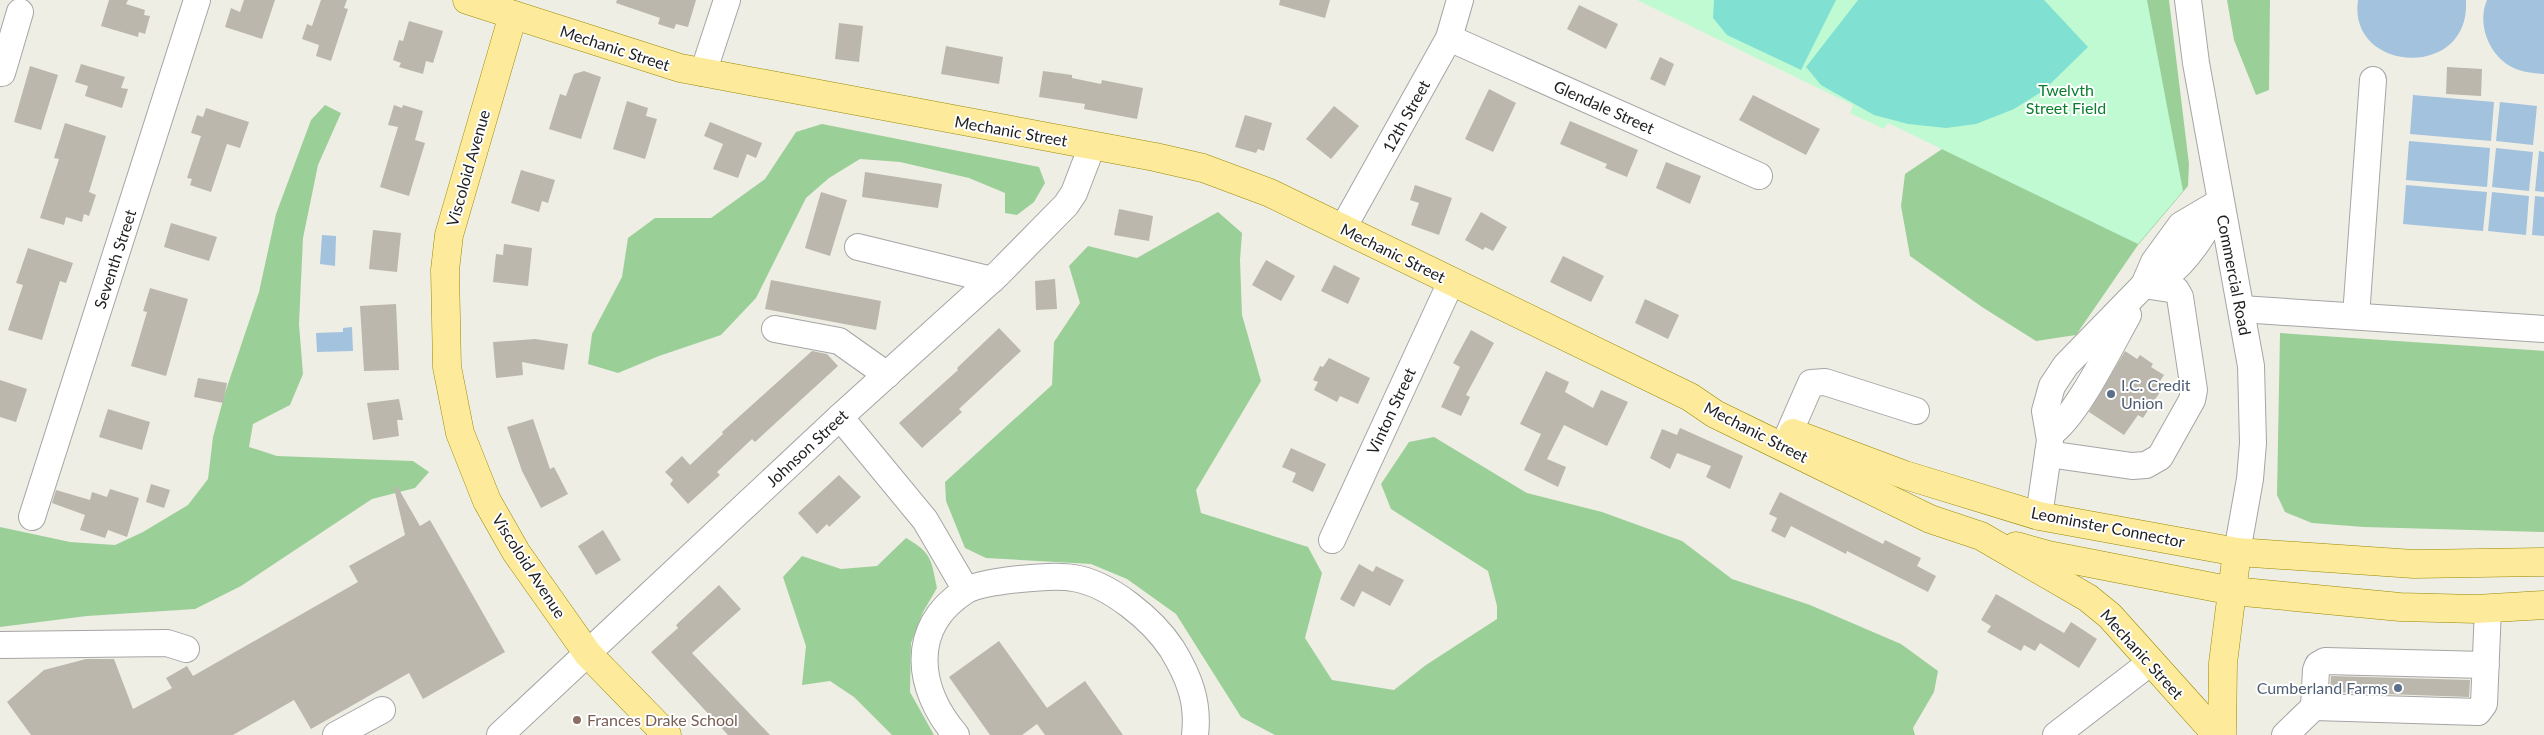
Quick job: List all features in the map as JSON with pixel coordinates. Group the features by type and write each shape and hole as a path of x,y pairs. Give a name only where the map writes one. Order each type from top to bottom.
{"main road":[{"name":"Mechanic Street","path":"479,2 656,62 703,73 1155,157 1220,173 1270,193 1690,397"},
{"name":"Viscoloid Avenue","path":"513,15 449,235 445,270 447,367 460,433 487,501 516,552 588,654 667,735"},
{"name":"Leominster Connector","path":"1690,397 1722,404 1786,440 2040,516 2237,552 2414,564 2544,562"},
{"name":"Mechanic Street","path":"1786,440 1930,520 1981,536 2088,598 2110,616 2217,735"},
{"path":"1981,536 2048,555 2233,591 2400,607 2488,608 2544,605"},
{"path":"2222,735 2224,663 2237,552"}],"street":[{"name":"Seventh Street","path":"32,517 197,0"},
{"path":"703,73 727,0"},
{"name":"12th Street","path":"1343,228 1449,38 1460,0"},
{"name":"Commercial Road","path":"2188,0 2196,62 2250,366 2253,443 2250,479 2237,552"},
{"path":"0,73 2,73 20,12"},
{"name":"Glendale Street","path":"1449,38 1759,176"},
{"path":"2356,316 2373,80"},
{"name":"Johnson Street","path":"500,735 840,417 992,280 1066,205 1074,193 1092,146"},
{"path":"2040,516 2049,444 2045,411 2052,386 2066,366 2144,286 2154,262 2181,225 2220,202"},
{"path":"858,246 992,280"},
{"name":"Vinton Street","path":"1332,540 1451,282"},
{"path":"2049,444 2132,466 2146,465 2160,457 2187,413 2194,390 2180,296 2176,290 2144,286"},
{"path":"2241,309 2544,329"},
{"path":"775,329 839,341 887,375"},
{"path":"1786,440 1811,383 1819,382 1916,411"},
{"path":"840,417 925,520 966,590"},
{"path":"956,735 940,717 927,688 925,655 929,630 941,612 966,590 1043,576 1074,578 1104,589 1137,610 1165,638 1183,667 1194,692 1195,735"},
{"path":"2314,707 2478,712 2484,704 2488,608"},
{"path":"0,644 167,643 186,649"},
{"path":"2285,735 2314,707 2316,670 2318,664 2325,661 2486,665"},
{"path":"2056,735 2151,662"},
{"path":"336,735 382,710"}],"green space":[{"name":"Twelvth Street Field","path":"1637,0 2147,0 2183,191 2138,244 1888,123 1884,129 1850,113 1853,105"},
{"path":"2071,0 2169,0 2189,164 2188,186 2138,245 2076,335 2036,341 1982,307 1910,256 1901,206 1905,174 1942,149 2019,115"},
{"path":"2227,0 2270,0 2269,90 2256,95 2234,40"},
{"path":"325,105 341,113 318,165 303,238 299,324 303,374 290,405 253,424 249,447 277,456 413,461 429,472 415,488 372,499 241,586 195,609 87,616 0,627 0,527 70,542 115,545 143,532 188,505 208,479 213,437 225,393 259,292 276,214 311,120"},
{"path":"822,124 1039,167 1045,183 1034,202 1017,215 1005,213 1005,193 969,178 900,162 860,159 829,178 806,198 756,298 721,335 659,356 618,373 588,364 592,334 622,277 628,238 655,218 711,218 765,179 796,132"},
{"path":"1218,212 1242,233 1240,260 1242,315 1261,381 1196,490 1201,513 1308,547 1322,573 1305,638 1332,680 1394,690 1426,665 1497,619 1497,606 1488,571 1391,509 1381,484 1409,442 1434,437 1527,493 1602,512 1682,541 1732,579 1810,605 1901,644 1938,671 1934,692 1913,728 1915,735 1275,735 1241,717 1176,614 1127,579 1091,564 986,558 965,548 946,501 945,482 1052,385 1054,342 1080,303 1069,266 1088,246 1137,258"},
{"path":"2280,333 2544,351 2544,532 2364,527 2312,523 2285,512 2277,495"},
{"path":"906,538 926,553 931,563 937,588 923,612 911,643 910,692 934,735 892,735 854,697 830,681 802,685 806,646 783,577 802,556 841,569 877,566"}],"shaded area":[{"path":"1714,0 1836,0 1801,70 1727,35 1713,18"},
{"path":"1858,0 2044,0 2088,47 2043,91 2014,109 1976,124 1946,128 1908,124 1874,115 1821,85 1806,67"},
{"path":"2358,0 2466,0 2462,26 2450,44 2431,55 2410,58 2389,53 2371,42 2360,24"},
{"path":"2487,0 2544,0 2544,74 2526,72 2514,68 2502,60 2496,53 2486,37 2484,28 2483,18"},
{"path":"2413,95 2494,102 2491,141 2410,134"},
{"path":"2500,102 2537,106 2533,145 2496,141"},
{"path":"2409,141 2490,148 2487,187 2406,180"},
{"path":"2496,148 2533,152 2529,191 2492,187"},
{"path":"2539,151 2544,152 2544,192 2535,191"},
{"path":"2406,185 2487,192 2483,231 2403,224"},
{"path":"2492,192 2529,196 2526,235 2488,231"},
{"path":"2535,196 2544,197 2544,236 2532,235"},
{"path":"322,235 336,236 335,266 320,264"},
{"path":"352,327 353,351 317,352 316,333 343,332 343,328"}],"building":[{"path":"109,0 128,0 126,4 145,10 144,15 150,16 145,34 139,32 138,37 101,26"},
{"path":"244,0 275,0 262,39 225,27 231,8 240,12"},
{"path":"321,0 347,0 344,8 348,9 331,61 316,56 319,45 302,39 307,24 312,26"},
{"path":"617,0 696,0 688,27 676,24 674,29 658,24 660,18 616,3"},
{"path":"1280,0 1330,0 1325,18 1279,5"},
{"path":"1579,5 1618,24 1606,49 1567,29"},
{"path":"409,21 443,31 433,63 426,61 423,74 399,67 401,63 393,60 399,40 403,41"},
{"path":"839,23 863,26 859,62 835,59"},
{"path":"946,46 1003,57 999,84 941,74"},
{"path":"1660,57 1674,64 1665,86 1650,79"},
{"path":"81,64 125,77 121,88 128,89 122,108 85,96 88,86 75,82"},
{"path":"30,66 58,75 41,130 14,122"},
{"path":"2447,67 2482,69 2481,96 2446,94"},
{"path":"584,71 601,77 581,139 549,129 560,94 566,96 574,74"},
{"path":"1043,71 1072,75 1072,78 1101,84 1102,80 1143,88 1137,119 1084,109 1085,104 1039,97"},
{"path":"1489,89 1516,103 1493,152 1465,139"},
{"path":"1753,95 1820,129 1806,155 1739,120"},
{"path":"627,101 648,108 646,116 657,119 645,159 613,149"},
{"path":"394,105 402,108 403,105 423,111 415,140 425,143 409,196 380,187 398,127 388,125"},
{"path":"1334,106 1359,126 1331,159 1306,139"},
{"path":"206,108 249,122 240,148 227,144 211,192 190,185 192,179 187,178 201,136 191,133 197,115 203,117"},
{"path":"1245,115 1272,123 1264,151 1258,149 1256,153 1235,147"},
{"path":"1570,121 1638,150 1627,177 1605,168 1607,164 1560,144"},
{"path":"710,122 762,143 756,158 747,154 738,178 713,169 723,144 704,136"},
{"path":"65,123 106,136 89,192 96,195 89,216 84,214 82,222 66,217 64,225 40,218 59,159 54,158"},
{"path":"1666,162 1701,176 1690,204 1656,188"},
{"path":"521,170 555,180 548,203 542,201 539,212 511,203"},
{"path":"865,172 942,184 938,208 862,197"},
{"path":"1415,185 1452,198 1439,235 1411,225 1419,203 1410,200"},
{"path":"821,192 847,200 830,256 805,248"},
{"path":"1119,209 1153,216 1149,241 1114,235"},
{"path":"1481,212 1507,227 1493,251 1485,247 1483,250 1465,240"},
{"path":"171,223 217,237 209,261 164,247"},
{"path":"373,230 401,233 397,272 369,269"},
{"path":"504,244 532,248 528,286 493,282 496,254 503,255"},
{"path":"28,248 73,263 66,283 60,281 42,340 8,330 23,285 16,283"},
{"path":"1563,256 1604,276 1591,302 1550,282"},
{"path":"1266,260 1295,276 1281,301 1252,285"},
{"path":"1334,265 1360,278 1348,304 1321,291"},
{"path":"1055,279 1057,309 1036,310 1035,281"},
{"path":"771,280 881,301 876,330 765,309"},
{"path":"150,288 188,299 166,376 131,366 147,312 143,311"},
{"path":"1645,299 1679,315 1668,339 1635,323"},
{"path":"396,304 399,370 364,371 360,306"},
{"path":"999,328 1021,351 959,409 962,412 922,448 899,423 958,370 957,368"},
{"path":"1471,330 1494,343 1466,395 1470,397 1461,416 1441,407 1460,367 1453,363"},
{"path":"535,339 568,344 564,370 522,362 523,375 496,378 493,342"},
{"path":"812,351 827,354 838,366 755,442 752,439 717,472 720,475 688,504 670,484 673,480 665,472 682,456 690,465 723,434 722,432"},
{"name":"I.C. Credit Union","path":"2125,351 2137,359 2140,355 2153,364 2151,367 2164,375 2155,389 2160,392 2143,418 2138,415 2124,435 2089,412"},
{"path":"1329,358 1370,378 1358,404 1340,396 1337,402 1314,390 1318,382 1313,380 1320,366 1323,367"},
{"path":"1546,371 1569,382 1565,392 1593,408 1601,390 1628,402 1607,446 1564,425 1547,459 1566,467 1558,487 1524,470 1541,434 1520,424"},
{"path":"198,378 227,383 223,403 194,397"},
{"path":"0,380 27,389 16,422 0,417"},
{"path":"399,399 403,420 397,420 399,436 373,440 367,403"},
{"path":"108,409 150,422 142,450 99,437"},
{"path":"533,419 550,469 554,467 568,494 541,508 522,471 507,427"},
{"path":"1680,428 1743,456 1730,489 1706,477 1711,466 1677,453 1670,469 1650,458 1662,429 1677,435"},
{"path":"1291,448 1326,464 1313,492 1292,482 1296,473 1282,467"},
{"path":"839,475 861,497 829,527 827,524 817,534 798,513"},
{"path":"151,484 170,490 164,508 146,502"},
{"path":"397,486 420,526 430,520 505,652 423,699 409,673 311,729 294,700 233,735 31,735 7,702 44,670 86,659 114,659 133,709 172,688 166,678 187,666 193,676 358,582 349,566 405,535 394,488"},
{"path":"110,489 139,498 127,537 108,530 105,538 80,530 85,515 52,503 56,490 90,500 92,492 107,497"},
{"path":"1780,492 1883,544 1885,540 1921,558 1917,566 1936,576 1928,592 1847,551 1846,554 1791,526 1785,538 1771,531 1777,518 1769,514"},
{"path":"603,530 621,560 596,575 578,546"},
{"path":"1359,564 1373,572 1376,566 1404,580 1390,606 1362,591 1354,607 1340,599"},
{"path":"719,585 741,609 692,653 770,735 728,735 651,652 678,628 676,625"},
{"path":"1996,594 2064,633 2071,622 2097,639 2079,668 2040,643 2035,651 2024,645 2021,651 1987,632 1991,626 1981,620"},
{"path":"999,641 1047,708 1085,681 1123,735 1045,735 1037,724 1022,735 990,735 949,677"},
{"name":"Cumberland Farms","path":"2331,676 2470,680 2469,697 2330,692"}],"place":[{"name":"I.C. Credit Union","path":"2111,394"},
{"name":"Cumberland Farms","path":"2398,688"},
{"name":"Frances Drake School","path":"577,720"}]}
